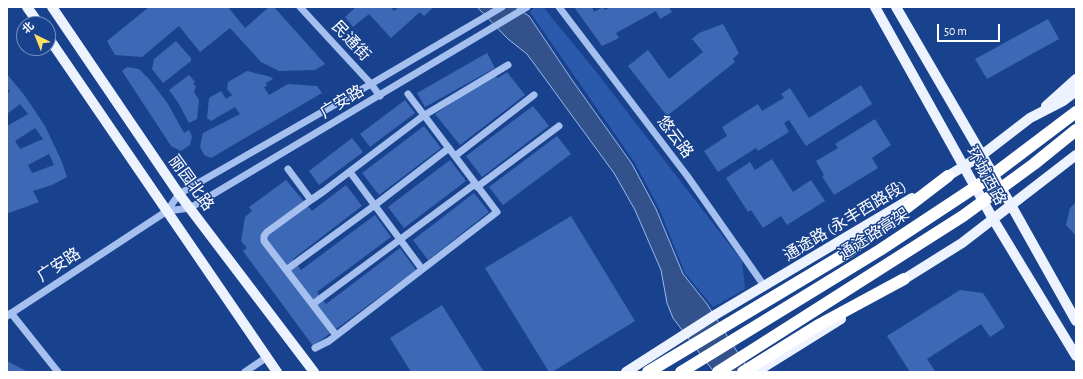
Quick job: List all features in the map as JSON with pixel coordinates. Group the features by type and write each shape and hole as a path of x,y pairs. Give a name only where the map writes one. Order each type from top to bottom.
{"highway":[{"name":"通途路高架","path":"682,372 900,237 986,180 1076,112"},
{"name":"通途路高架","path":"718,372 963,216 1034,164 1076,130"},
{"path":"648,372 850,251 948,176"},
{"path":"743,372 817,326 904,279"}],"main road":[{"path":"27,7 33,16"},
{"name":"丽园北路","path":"52,7 179,194 314,372"},
{"name":"环城西路","path":"875,7 993,219 1076,356"},
{"path":"896,7 1011,205 1076,321"},
{"path":"56,49 277,372"},
{"path":"1030,118 1076,79"},
{"name":"通途路 (永丰西路段)","path":"626,372 715,316 982,155 1030,118 1063,101 1076,91"},
{"path":"756,372 962,243 1076,155"}],"street":[{"name":"民通街","path":"300,7 371,84 380,96"},
{"name":"广安路","path":"9,315 167,211 179,194 502,7"},
{"name":"悠云路","path":"559,7 688,177 764,287"},
{"name":"广安路","path":"167,211 190,208 526,8"},
{"path":"336,335 264,240 264,236 267,232 350,172 423,116 508,65"},
{"path":"316,348 336,335 497,212 423,116 408,94"},
{"path":"455,156 534,95"},
{"path":"313,304 400,239 559,126"},
{"path":"286,270 375,205 449,148"},
{"path":"288,169 311,200"},
{"path":"350,172 422,269"},
{"path":"9,315 58,372"},
{"path":"245,372 267,357"}],"shaded area":[{"path":"477,7 515,7 529,16 572,80 632,164 656,209 683,274 707,304 750,372 714,372 673,318 667,303 661,270 635,210 614,173 527,54 508,39"},
{"path":"534,8 544,8 597,73 742,261 745,289 713,307 685,273 659,208 635,163 530,12"}],"building":[{"path":"149,7 228,7 245,28 269,7 274,7 325,64 315,70 279,71 261,62 230,28 200,52 179,26 142,57 115,55 107,41"},
{"path":"356,7 391,7 394,11 399,7 434,7 424,16 420,12 391,38 369,14 353,27 345,17"},
{"path":"574,7 592,7 594,12 603,7 605,10 610,7 669,7 672,12 660,19 656,11 616,33 619,38 602,46"},
{"path":"1048,19 1059,39 987,79 975,59"},
{"path":"723,24 739,53 733,59 735,62 667,116 628,66 648,50 669,79 703,52 692,39 699,33"},
{"path":"176,41 191,58 191,61 163,83 152,69 154,59"},
{"path":"487,53 495,68 425,107 417,93"},
{"path":"127,67 139,69 150,80 168,104 184,133 189,130 192,136 190,145 181,151 171,146 122,71"},
{"path":"247,71 271,77 273,79 266,83 267,86 264,87 269,95 288,84 317,86 322,93 211,158 204,155 200,147 203,133 240,114 235,107 211,121 207,118 209,98 221,91 226,99 232,95 227,89 228,82"},
{"path":"507,72 525,95 460,145 435,114 495,75 498,78"},
{"path":"7,74 25,96 45,126 62,162 67,177 52,185 33,191 39,202 9,213 7,211 7,126 28,114 20,104 7,114 7,94 10,91 7,88","holes":["35,128 43,139 20,149 15,141","49,154 54,165 32,173 28,165"]},
{"path":"189,75 195,82 193,84 196,86 194,92 199,100 197,119 189,123 179,104 169,90"},
{"path":"861,85 872,104 806,146 789,120 784,123 789,132 758,151 756,148 718,172 704,151 727,136 722,127 758,104 762,111 784,98 781,94 790,88 809,118"},
{"path":"405,100 415,113 370,147 360,134"},
{"path":"533,106 549,126 482,177 466,156"},
{"path":"875,119 891,145 872,158 878,168 834,195 822,176 824,175 816,161 838,148 835,144"},
{"path":"424,126 441,148 379,195 362,173"},
{"path":"557,136 571,154 503,205 489,187"},
{"path":"352,138 363,152 319,185 309,171"},
{"path":"772,159 793,192 811,180 825,201 787,225 781,216 763,228 751,210 748,212 726,178 750,162 755,170"},
{"path":"450,160 466,181 404,228 388,207"},
{"path":"286,180 312,211 346,185 362,206 293,259 301,270 375,215 391,237 317,292 326,304 400,248 416,270 313,346 243,251 247,248 241,241 245,217 252,211 249,207"},
{"path":"474,193 489,212 428,260 413,240"},
{"path":"1076,202 1076,236 1066,225 1070,208"},
{"path":"571,216 635,321 552,372 549,372 485,268"},
{"path":"960,290 983,293 1005,327 990,337 981,324 927,359 935,371 910,372 887,336"},
{"path":"442,305 484,372 411,372 390,338"},
{"path":"7,361 28,372 8,372"}]}
